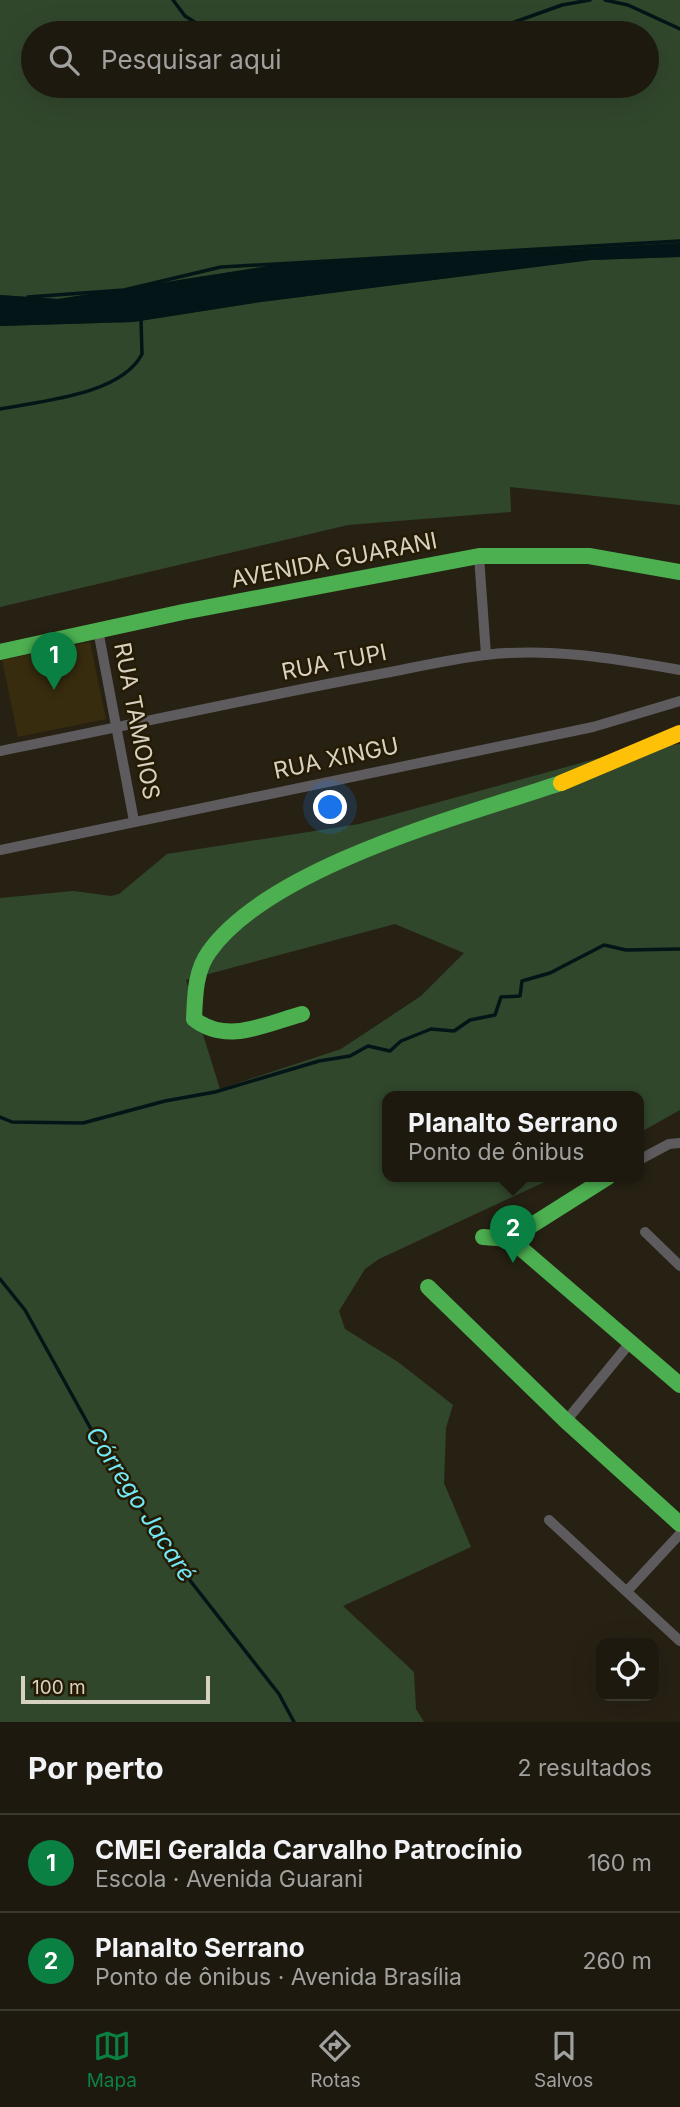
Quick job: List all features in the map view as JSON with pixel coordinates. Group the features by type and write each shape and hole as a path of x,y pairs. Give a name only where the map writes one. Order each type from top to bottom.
{"street":[{"name":"AVENIDA GUARANI","path":"0,652 98,630 480,556 589,556 680,572"},
{"path":"480,556 486,655"},
{"name":"RUA TAMOIOS","path":"98,630 134,821"},
{"name":"RUA TUPI","path":"0,751 118,728 192,709 486,655 561,655 620,660 680,670"},
{"name":"RUA XINGU","path":"0,850 593,726 680,701"},
{"path":"302,1014 227,1034 208,1030 194,1019 195,987 207,954 233,924 284,887 405,835 583,775 680,733"},
{"path":"644,1157 669,1144 680,1143"},
{"path":"483,1237 510,1239 600,1182"},
{"path":"645,1232 680,1266"},
{"path":"510,1239 629,1344 680,1385"},
{"path":"428,1287 566,1420 680,1524"},
{"path":"566,1420 629,1344"},
{"path":"549,1520 575,1547 628,1590 680,1641"},
{"path":"628,1590 680,1534"}],"shaded area":[{"path":"680,243 680,257 591,260 261,302 133,322 0,326 0,295 58,299 275,265"},
{"path":"90,642 106,719 18,737 2,660"}],"green space":[{"path":"0,0 680,0 680,243 275,265 58,299 0,295"},
{"path":"680,257 680,505 510,487 511,512 348,525 0,607 0,326 133,322 261,302 591,260"},
{"path":"680,744 680,1110 644,1130 644,1091 382,1091 382,1182 544,1182 379,1259 365,1269 339,1311 345,1329 398,1362 453,1405 446,1428 444,1483 471,1547 343,1606 414,1672 416,1709 424,1722 0,1722 0,898 73,891 111,896 119,894 167,854 359,824 628,750","holes":["395,924 464,953 421,996 341,1049 220,1089 186,980"]}],"waterway":[{"path":"173,0 185,16 193,21"},
{"path":"517,21 562,5 590,0"},
{"path":"605,0 628,5 680,29"},
{"path":"28,297 124,290 221,267 680,241"},
{"path":"0,409 78,394 117,379 132,368 142,354 141,319"},
{"path":"0,1117 12,1122 83,1123 165,1101 215,1092 319,1061 350,1056 368,1046 390,1051 401,1041 431,1029 454,1031 470,1020 495,1015 501,997 520,996 522,981 550,973 604,945 626,950 680,949"},
{"name":"Córrego Jacaré","path":"0,1279 25,1310 97,1440 174,1560 279,1694 294,1722"}],"traffic: fast":[{"path":"0,652 183,612 479,556 589,556 680,572"},
{"path":"302,1014 246,1030 220,1031 207,1027 194,1019 197,984 204,959 237,922 275,894 321,870 422,829 561,783"},
{"path":"510,1239 600,1182"},
{"path":"483,1237 510,1239 680,1385"},
{"path":"428,1287 566,1421 680,1524"}],"traffic: slow":[{"path":"561,783 680,733"}],"place":[{"name":"CMEI Geralda Carvalho Patrocínio","path":"54,690"},
{"name":"Planalto Serrano","path":"513,1263"}]}
